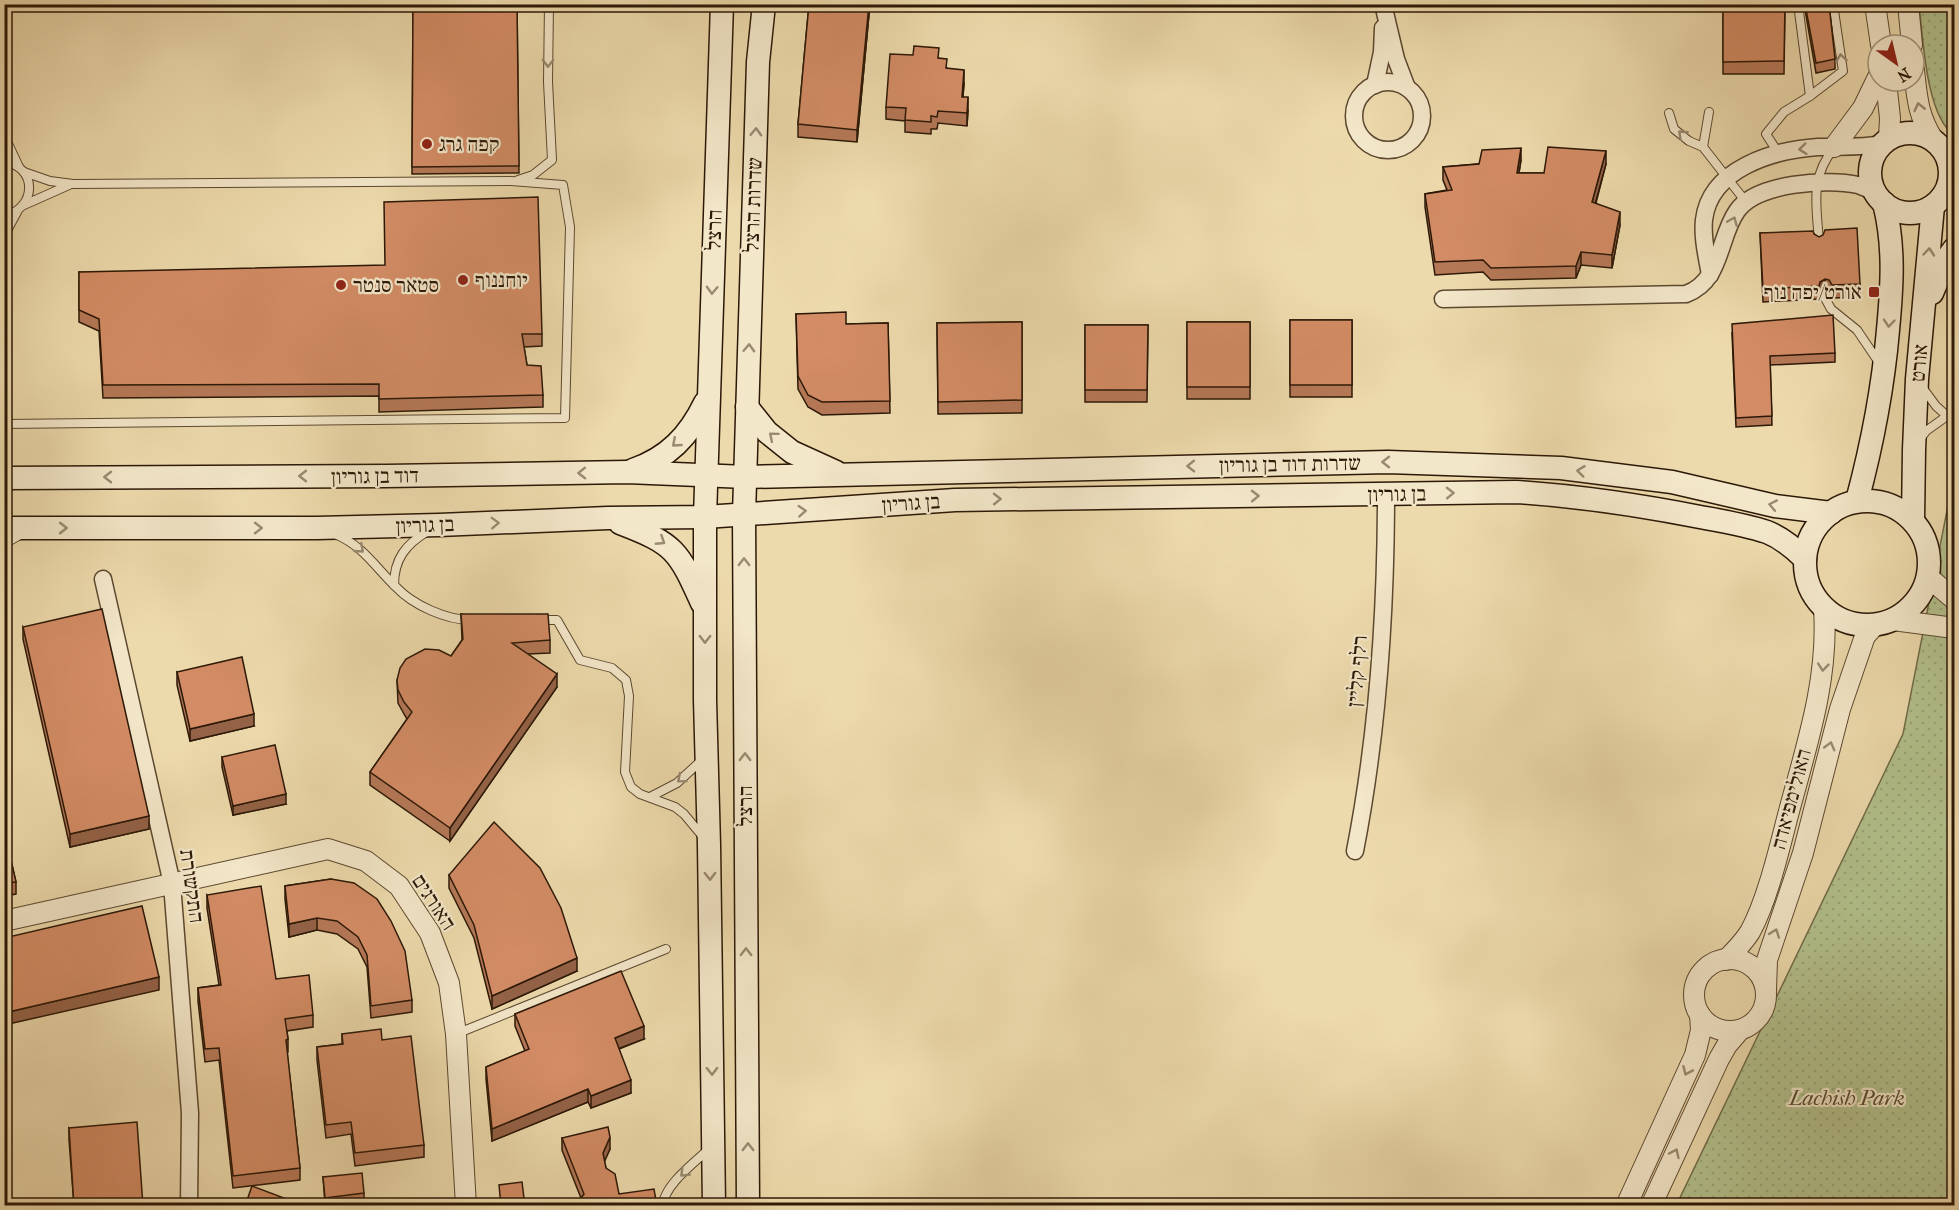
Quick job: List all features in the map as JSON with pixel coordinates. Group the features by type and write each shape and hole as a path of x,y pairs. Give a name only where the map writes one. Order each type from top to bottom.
{"main road":[{"path":"721,63 722,4"},
{"name":"שדרות הרצל","path":"747,407 759,8"},
{"name":"הרצל","path":"708,396 721,63"},
{"path":"1912,133 1923,135 1944,149 1950,172 1944,198 1913,213 1902,212 1880,198 1870,176 1870,168 1876,151 1886,141 1900,134 1912,133"},
{"name":"אורט","path":"1857,501 1873,438 1884,372 1893,262 1890,226 1880,198"},
{"name":"אורט","path":"1913,520 1917,379 1924,311 1944,198"},
{"path":"1924,311 1946,260 1954,249"},
{"path":"627,472 648,465 690,431 708,396"},
{"path":"707,476 708,396"},
{"path":"747,407 767,432 792,452 842,474"},
{"name":"הרצל","path":"747,407 744,515 748,1206"},
{"name":"שדרות דוד בן גוריון","path":"746,477 1388,462 1561,468 1672,482 1775,506 1831,513"},
{"name":"דוד בן גוריון","path":"4,478 627,472 746,477"},
{"name":"הרצל","path":"707,476 705,610 714,1206"},
{"name":"בן גוריון","path":"4,528 317,528 705,517 955,500 1516,492 1579,496 1642,506 1767,532 1781,539 1805,559"},
{"path":"1857,501 1878,501 1897,508 1913,520 1924,537 1930,557 1928,577 1921,595 1909,609 1884,622 1857,625 1840,619 1824,609 1813,594 1806,577 1805,559 1809,541 1818,525 1843,505 1857,501"},
{"path":"608,518 649,534 668,545 678,555 688,571 705,610"}],"street":[{"path":"1875,4 1879,33"},
{"path":"1908,4 1911,33"},
{"path":"1375,85 1382,52 1383,8"},
{"path":"1383,8 1401,76 1407,88 1419,100 1422,123 1418,134 1402,148 1383,150 1373,147 1361,138 1354,121 1357,102 1375,85 1392,82 1407,88"},
{"path":"1834,147 1863,108 1870,93"},
{"path":"1710,275 1703,235 1704,221 1711,197 1727,178 1742,167 1792,150 1865,147 1886,141 1890,118 1887,93"},
{"path":"1916,93 1921,118 1944,149"},
{"path":"1443,298 1686,294 1698,290 1710,275 1724,245 1731,222 1746,202 1773,189 1841,183 1860,186 1880,198"},
{"name":"רלף קליין","path":"1355,851 1367,792 1377,708 1386,575 1386,494"},
{"path":"1928,577 1954,599"},
{"name":"התקשורת","path":"103,579 172,884 190,1113 189,1206"},
{"name":"האולימפיאדה","path":"1726,960 1741,945 1751,930 1778,851 1820,694 1825,641 1824,609"},
{"path":"1884,622 1954,628"},
{"name":"האולימפיאדה","path":"1766,990 1767,960 1803,853 1840,709 1864,636 1884,622"},
{"name":"האורגים","path":"4,921 328,849 366,861 399,886 430,933 449,983 456,1034 466,1206"},
{"path":"1626,1206 1695,1055 1701,1030 1695,994 1698,980 1708,967 1726,960 1738,960 1757,970 1763,979 1766,990 1763,1011 1757,1020 1739,1031 1727,1045 1651,1206"},
{"path":"1700,1015 1713,1027 1739,1031"}],"lane":[{"path":"511,181 533,175 552,160 548,82 549,4"},
{"path":"721,63 732,4"},
{"path":"1798,4 1810,96"},
{"path":"1779,154 1766,134 1784,112 1843,71 1833,4"},
{"path":"1702,147 1709,112"},
{"path":"1670,113 1674,129 1689,141 1702,147 1746,202"},
{"path":"4,135 28,179 30,190 24,205"},
{"path":"1819,243 1816,184 1822,166 1834,147"},
{"path":"4,162 50,182 73,184 511,181 563,185 570,227 565,418 4,424"},
{"path":"4,237 17,212 24,205 73,184"},
{"path":"4,216 17,212"},
{"path":"1825,298 1831,309 1848,321 1865,340 1884,372"},
{"path":"1914,450 1926,431 1947,416 1936,406 1917,379"},
{"path":"393,585 398,559 409,544 439,525"},
{"path":"4,544 32,528"},
{"path":"317,528 351,540 405,596 459,620 481,620"},
{"path":"525,620 557,620 580,660 612,668 626,680 629,696 626,778 635,791 665,802 684,814 709,845"},
{"path":"650,797 677,783 707,755"},
{"path":"456,1034 666,949"},
{"path":"663,1206 663,1198 669,1188 713,1144"}],"green space":[{"path":"1919,5 1954,5 1954,135 1937,111 1926,66 1926,33 1922,33"},
{"name":"Lachish Park","path":"1954,475 1954,1205 1676,1206 1903,734"}],"building":[{"path":"413,4 517,4 519,166 412,167"},
{"path":"809,4 869,4 857,130 798,124"},
{"path":"1723,4 1785,4 1784,61 1723,62"},
{"path":"1805,4 1829,4 1835,59 1816,63"},
{"path":"914,46 939,48 938,58 947,59 946,68 964,70 962,97 968,97 967,113 938,111 937,117 931,116 931,122 905,120 906,108 886,107 890,54 913,55"},
{"path":"1548,147 1606,151 1592,202 1620,212 1612,255 1581,252 1576,266 1491,268 1483,260 1435,262 1425,194 1452,190 1443,167 1479,164 1482,150 1521,148 1517,173 1544,173"},
{"path":"538,197 542,334 522,334 527,365 541,366 543,395 379,399 379,384 103,385 99,319 79,310 79,272 385,265 384,202"},
{"path":"1857,228 1860,284 1832,285 1829,280 1825,279 1820,282 1819,286 1763,289 1760,233 1813,231 1819,237 1825,230"},
{"path":"846,312 846,324 888,323 890,401 822,402 808,395 798,376 796,314"},
{"path":"1833,315 1835,353 1770,356 1772,416 1736,418 1732,324"},
{"path":"1290,320 1352,320 1352,385 1290,385"},
{"path":"1022,322 1022,400 938,402 937,323"},
{"path":"1187,322 1250,322 1250,387 1187,387"},
{"path":"1085,325 1148,325 1147,390 1085,390"},
{"path":"102,609 149,816 70,834 23,627"},
{"path":"461,614 548,614 550,640 512,643 557,674 450,828 370,772 412,712 398,690 397,680 400,668 406,659 425,649 439,650 451,656 463,639"},
{"path":"242,657 254,714 190,729 177,672"},
{"path":"275,745 286,794 233,806 222,757"},
{"path":"494,822 540,868 561,908 577,958 492,996 474,925 449,875"},
{"path":"4,830 16,882 4,883"},
{"path":"331,879 354,883 377,899 391,921 405,951 412,1000 371,1006 367,955 358,937 337,921 317,918 289,924 285,886"},
{"path":"261,886 276,979 309,975 313,1015 285,1019 300,1168 233,1176 219,1048 205,1049 198,988 221,985 207,895"},
{"path":"142,906 159,977 4,1013 4,938"},
{"path":"621,971 644,1026 615,1038 631,1080 591,1096 588,1089 492,1129 486,1067 529,1049 515,1014"},
{"path":"381,1029 382,1040 411,1036 424,1145 355,1153 351,1122 326,1125 317,1047 343,1044 342,1034"},
{"path":"137,1122 143,1206 74,1206 69,1128"},
{"path":"608,1127 610,1137 603,1153 606,1168 615,1174 619,1194 654,1189 657,1206 574,1206 584,1194 562,1138"},
{"path":"362,1173 364,1193 325,1198 323,1177"},
{"path":"4,1179 9,1187 4,1190"},
{"path":"522,1182 525,1206 501,1206 499,1185"},
{"path":"252,1186 305,1206 245,1206"}],"place":[{"name":"קפה גרג","path":"427,144"},
{"name":"יוחננוף","path":"463,280"},
{"name":"סטאר סנטר","path":"341,285"},
{"name":"אורט/יפה נוף","path":"1874,292"}]}
